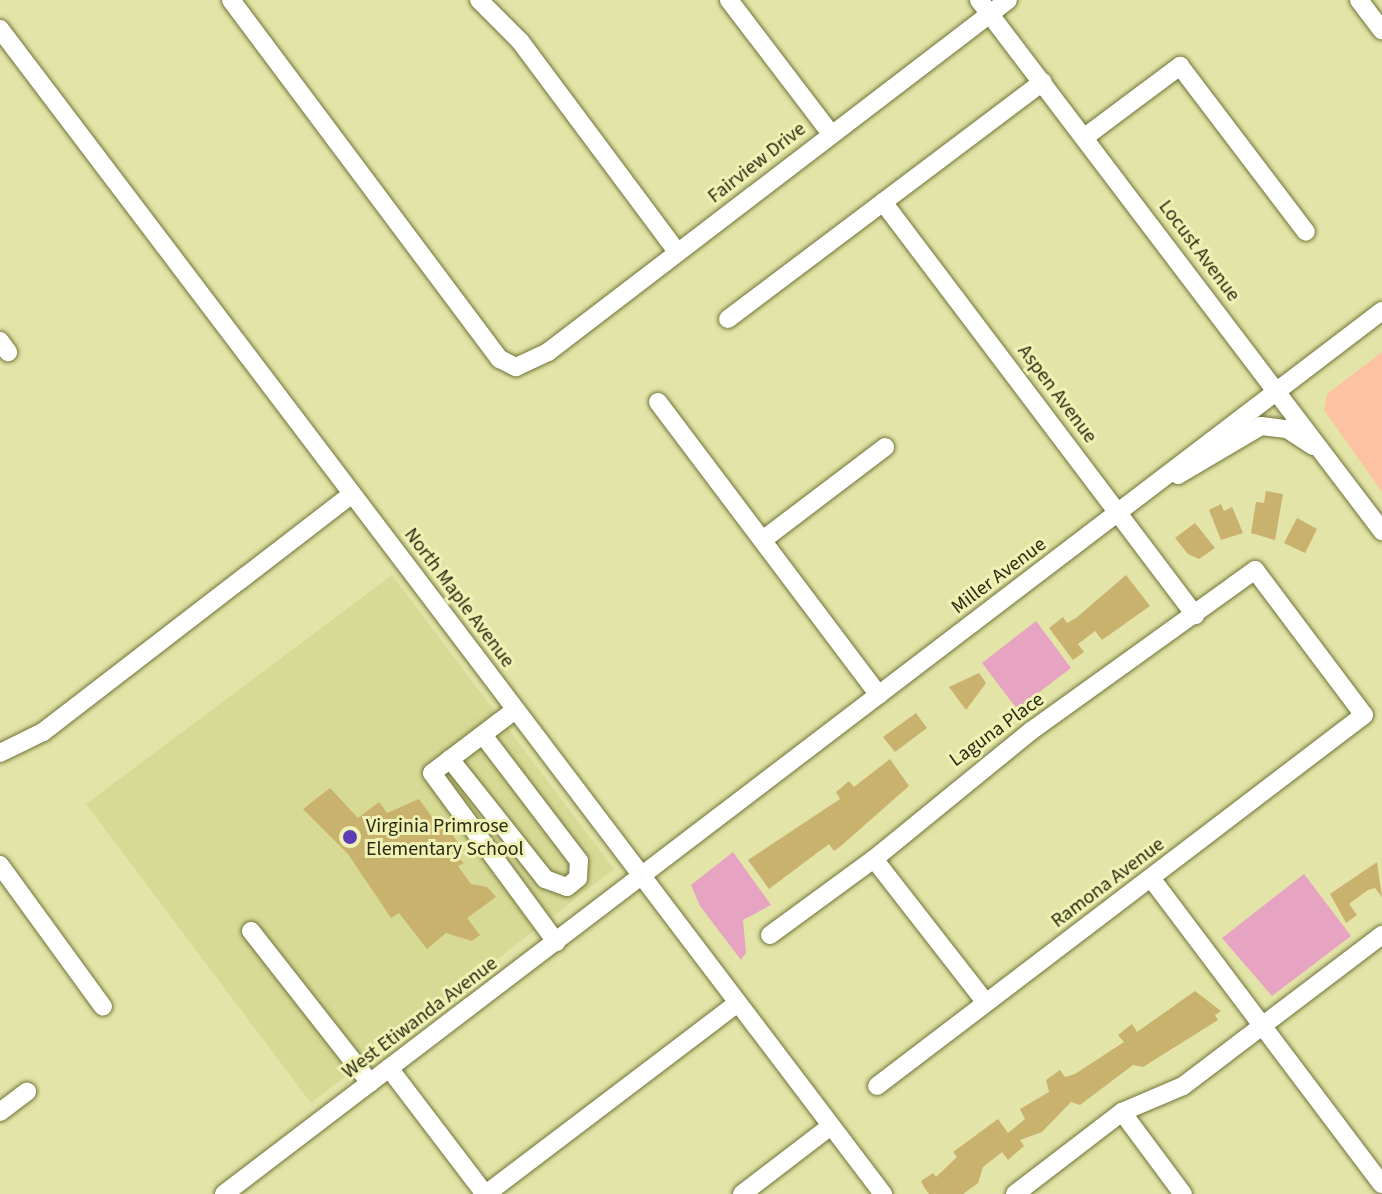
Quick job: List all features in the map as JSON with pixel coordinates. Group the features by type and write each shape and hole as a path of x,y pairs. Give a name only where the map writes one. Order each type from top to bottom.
{"street":[{"name":"Fairview Drive","path":"231,0 500,359 516,367 534,361 831,134 984,7 1008,0"},
{"path":"479,0 520,41 677,252"},
{"path":"729,0 831,134"},
{"path":"1359,0 1382,30"},
{"name":"Locust Avenue","path":"984,7 1278,390 1382,531"},
{"name":"North Maple Avenue","path":"0,29 883,1194"},
{"path":"1085,137 1180,66 1306,232"},
{"path":"728,319 1043,82"},
{"name":"Aspen Avenue","path":"883,202 1195,615"},
{"name":"Miller Avenue","path":"642,877 1382,311"},
{"path":"658,402 879,695"},
{"path":"1150,488 1206,463 1261,426 1287,429 1323,452"},
{"path":"764,539 885,447"},
{"path":"0,753 43,732 352,494"},
{"name":"Laguna Place","path":"770,935 874,859 964,781 1255,570 1364,715"},
{"path":"515,710 432,773 556,942"},
{"name":"Ramona Avenue","path":"877,1086 1364,715"},
{"path":"450,759 545,879 567,887 578,878 579,861 483,735"},
{"path":"874,859 986,1003"},
{"path":"0,865 103,1007"},
{"name":"West Etiwanda Avenue","path":"224,1194 642,877"},
{"path":"1151,878 1381,1181"},
{"path":"251,931 370,1083"},
{"path":"1015,1194 1122,1112 1183,1086 1382,935"},
{"path":"389,1068 485,1194 738,1003"},
{"path":"0,1112 27,1092"},
{"path":"1122,1112 1183,1194"},
{"path":"742,1194 831,1126"}],"shaded area":[{"path":"1382,352 1382,492 1324,410 1327,394"},
{"name":"Virginia Primrose Elementary School","path":"392,575 614,869 311,1103 86,804"},
{"path":"1036,621 1071,668 1017,709 982,663"},
{"path":"733,852 771,905 743,920 746,953 741,960 700,906 691,885"},
{"path":"1304,874 1351,936 1272,996 1222,938"}],"building":[{"path":"1266,491 1283,494 1275,540 1251,533 1256,502 1264,503"},
{"path":"1221,504 1224,511 1232,507 1243,533 1221,540 1209,510"},
{"path":"1297,518 1317,529 1305,553 1284,543"},
{"path":"1195,523 1215,548 1199,559 1188,554 1175,538"},
{"path":"1126,575 1150,606 1102,640 1095,631 1078,644 1084,652 1073,660 1049,628 1063,617 1067,623 1076,618"},
{"path":"979,673 986,683 966,710 949,687"},
{"path":"916,713 927,728 895,752 883,737"},
{"path":"890,759 909,786 834,851 829,844 769,889 748,860 840,799 836,792 849,781 854,787"},
{"path":"330,788 358,818 379,802 387,813 419,799 437,824 442,820 459,844 457,857 464,863 458,866 471,884 487,887 496,897 467,918 480,935 472,941 446,933 427,949 399,913 391,918 348,854 303,809"},
{"path":"1377,862 1382,897 1375,888 1368,890 1349,904 1357,915 1346,923 1330,894"},
{"path":"1195,991 1221,1011 1215,1015 1218,1020 1143,1067 1133,1065 1080,1105 1071,1102 1042,1132 1020,1140 1024,1146 1008,1160 1002,1152 983,1167 978,1183 963,1194 929,1194 921,1181 933,1173 936,1177 957,1157 953,1152 998,1119 1008,1133 1025,1119 1020,1109 1049,1092 1046,1080 1060,1070 1065,1077 1075,1074 1124,1042 1118,1035 1132,1024 1137,1032"}],"place":[{"name":"Virginia Primrose Elementary School","path":"350,837"}]}
